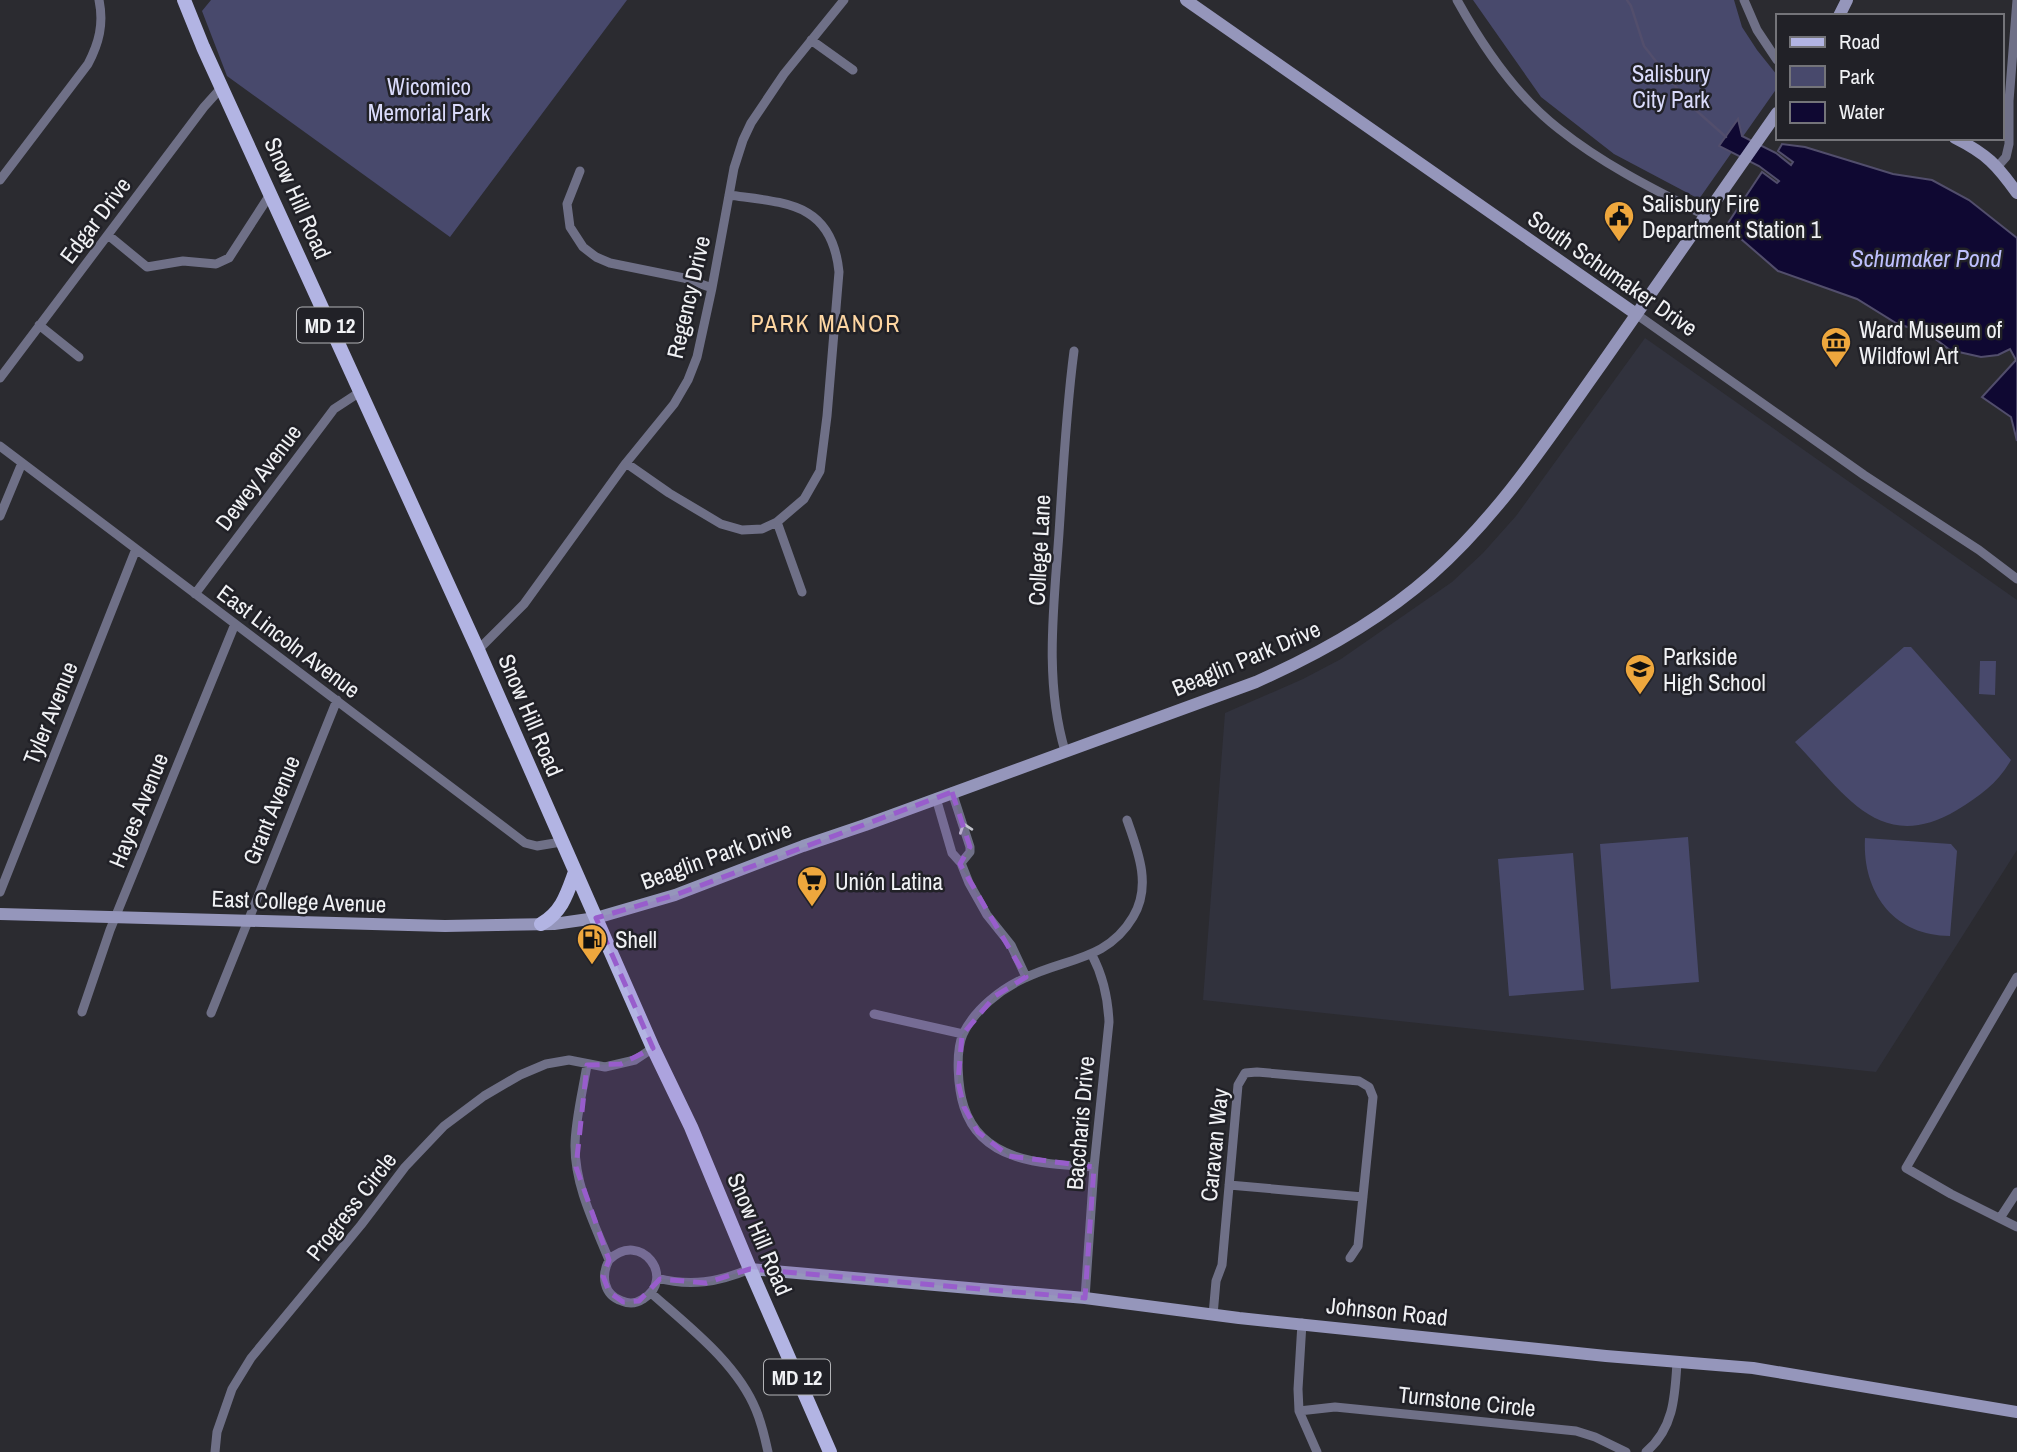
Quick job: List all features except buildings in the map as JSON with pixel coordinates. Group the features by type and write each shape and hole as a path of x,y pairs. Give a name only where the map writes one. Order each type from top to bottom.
{"main road":[{"name":"Snow Hill Road","path":"184,0 202,47 271,193 478,650 653,1048 691,1126 830,1452"},
{"name":"South Schumaker Drive","path":"1186,0 1636,314"},
{"name":"Beaglin Park Drive","path":"596,918 675,895 1256,682 1348,636 1396,602 1457,551 1497,506 1545,444 1776,114"},
{"path":"1959,140 1998,166 2017,194"},
{"path":"541,924 564,903 575,872"},
{"name":"East College Avenue","path":"0,914 445,926 541,924 596,918"},
{"name":"Johnson Road","path":"750,1269 1085,1298 1213,1315 1759,1369 2017,1412"}],"street":[{"path":"0,180 88,64 97,47 102,23 99,0"},
{"name":"Regency Drive","path":"478,650 524,604 626,463 674,404 688,380 712,288 734,168 751,123 811,40 844,0"},
{"path":"1457,0 1505,72 1540,113 1620,171 1706,216"},
{"path":"1744,0 1757,30 1776,58"},
{"path":"1998,166 2006,157 2009,144 2009,101 2017,0"},
{"path":"811,40 853,70"},
{"name":"Edgar Drive","path":"0,378 204,107 222,87"},
{"path":"580,171 567,204 569,227 583,247 610,263 684,278 712,288"},
{"path":"108,235 147,267 183,261 216,264 229,258 271,193"},
{"path":"626,463 720,524 741,530 762,529 777,522 804,499 820,471 839,272 837,251 828,233 810,213 783,202 729,195"},
{"name":"South Schumaker Drive","path":"1636,314 1864,475 1979,550 2017,579"},
{"path":"39,325 79,357"},
{"name":"College Lane","path":"1065,751 1057,724 1052,656 1063,456 1074,351"},
{"name":"Dewey Avenue","path":"195,594 334,409 360,392"},
{"name":"East Lincoln Avenue","path":"0,446 525,843 537,846 562,842"},
{"path":"0,516 22,463"},
{"path":"777,522 802,592"},
{"name":"Tyler Avenue","path":"0,892 135,549"},
{"name":"Hayes Avenue","path":"82,1012 115,918 235,624"},
{"name":"Grant Avenue","path":"211,1013 337,700"},
{"path":"952,792 970,847 970,852 961,863"},
{"path":"936,798 952,853 961,863 978,900 1011,945 1026,977"},
{"path":"1094,1167 1051,1165 1009,1156 995,1148 978,1132 964,1107 958,1082 963,1034 995,996 1026,977 1104,949 1135,915 1141,894 1142,862 1127,820"},
{"name":"Baccharis Drive","path":"1085,1298 1094,1167 1109,1022 1104,987 1092,954"},
{"path":"2017,977 1906,1168 2017,1227"},
{"path":"874,1014 963,1034"},
{"name":"Progress Circle","path":"215,1452 217,1432 232,1389 251,1358 421,1148 444,1126 484,1096 520,1075 556,1061 569,1060 605,1067 635,1060 653,1048"},
{"path":"587,1065 575,1143 576,1167 580,1188 609,1260"},
{"name":"Caravan Way","path":"1213,1315 1216,1281 1222,1265 1240,1078 1249,1071 1359,1081 1369,1087 1373,1097 1359,1246 1350,1258"},
{"path":"1229,1185 1363,1197"},
{"path":"2000,1218 2017,1192"},
{"path":"622,1251 638,1251 652,1260 657,1278 651,1293 631,1303 615,1298 605,1285 605,1268 609,1260 622,1251"},
{"path":"657,1278 673,1282 706,1283 750,1269"},
{"path":"651,1293 721,1359 735,1376 755,1407 768,1452"},
{"path":"1302,1323 1299,1411 1317,1452"},
{"path":"1646,1452 1661,1436 1672,1415 1677,1362"},
{"name":"Turnstone Circle","path":"1299,1411 1335,1407 1576,1431 1626,1452"}],"highlighted area":[{"path":"952,792 970,847 960,864 1026,977 995,996 962,1035 958,1082 964,1107 978,1132 1009,1156 1094,1167 1085,1298 750,1269 706,1283 660,1279 639,1301 623,1302 609,1292 603,1276 609,1260 576,1167 587,1065 621,1064 653,1048 596,918 675,895"}],"shaded area":[{"name":"Parkside High School","path":"1645,338 2017,600 2017,850 1876,1072 1203,1000 1225,713 1341,659 1452,582 1516,516"}],"green space":[{"name":"Wicomico Memorial Park","path":"211,0 627,0 450,237 227,76 202,11"},
{"name":"Salisbury City Park","path":"1473,0 1734,0 1742,27 1776,74 1776,89 1699,199 1614,154 1541,97"},
{"path":"1904,647 1911,647 2011,760 1994,782 1965,805 1930,822 1906,826 1885,822 1847,798 1795,742"},
{"path":"1980,661 1996,661 1995,695 1979,694"},
{"path":"1688,837 1699,982 1611,989 1600,844"},
{"path":"1865,838 1951,844 1957,851 1950,936 1930,934 1912,928 1897,919 1885,907 1869,876"},
{"path":"1573,853 1584,990 1509,996 1498,859"}],"water":[{"name":"Schumaker Pond","path":"1738,119 1742,136 1776,153 1791,165 1793,162 1778,151 1782,144 1805,147 1893,174 1932,180 1969,200 2017,238 2017,441 2011,417 1982,397 2016,360 2010,349 1998,355 1981,357 1950,350 1930,335 1896,323 1857,299 1778,271 1726,226 1762,172 1777,183 1779,181 1759,166 1719,146"}],"waterway":[{"path":"1627,0 1644,46 1690,105 1726,137"}],"place":[{"name":"Salisbury Fire Department Station 1","path":"1619,243"},
{"name":"Ward Museum of Wildfowl Art","path":"1836,369"},
{"name":"Parkside High School","path":"1640,696"},
{"name":"Unión Latina","path":"812,908"},
{"name":"Shell","path":"592,966"}],"district":[{"name":"PARK MANOR","path":"826,323"}]}
